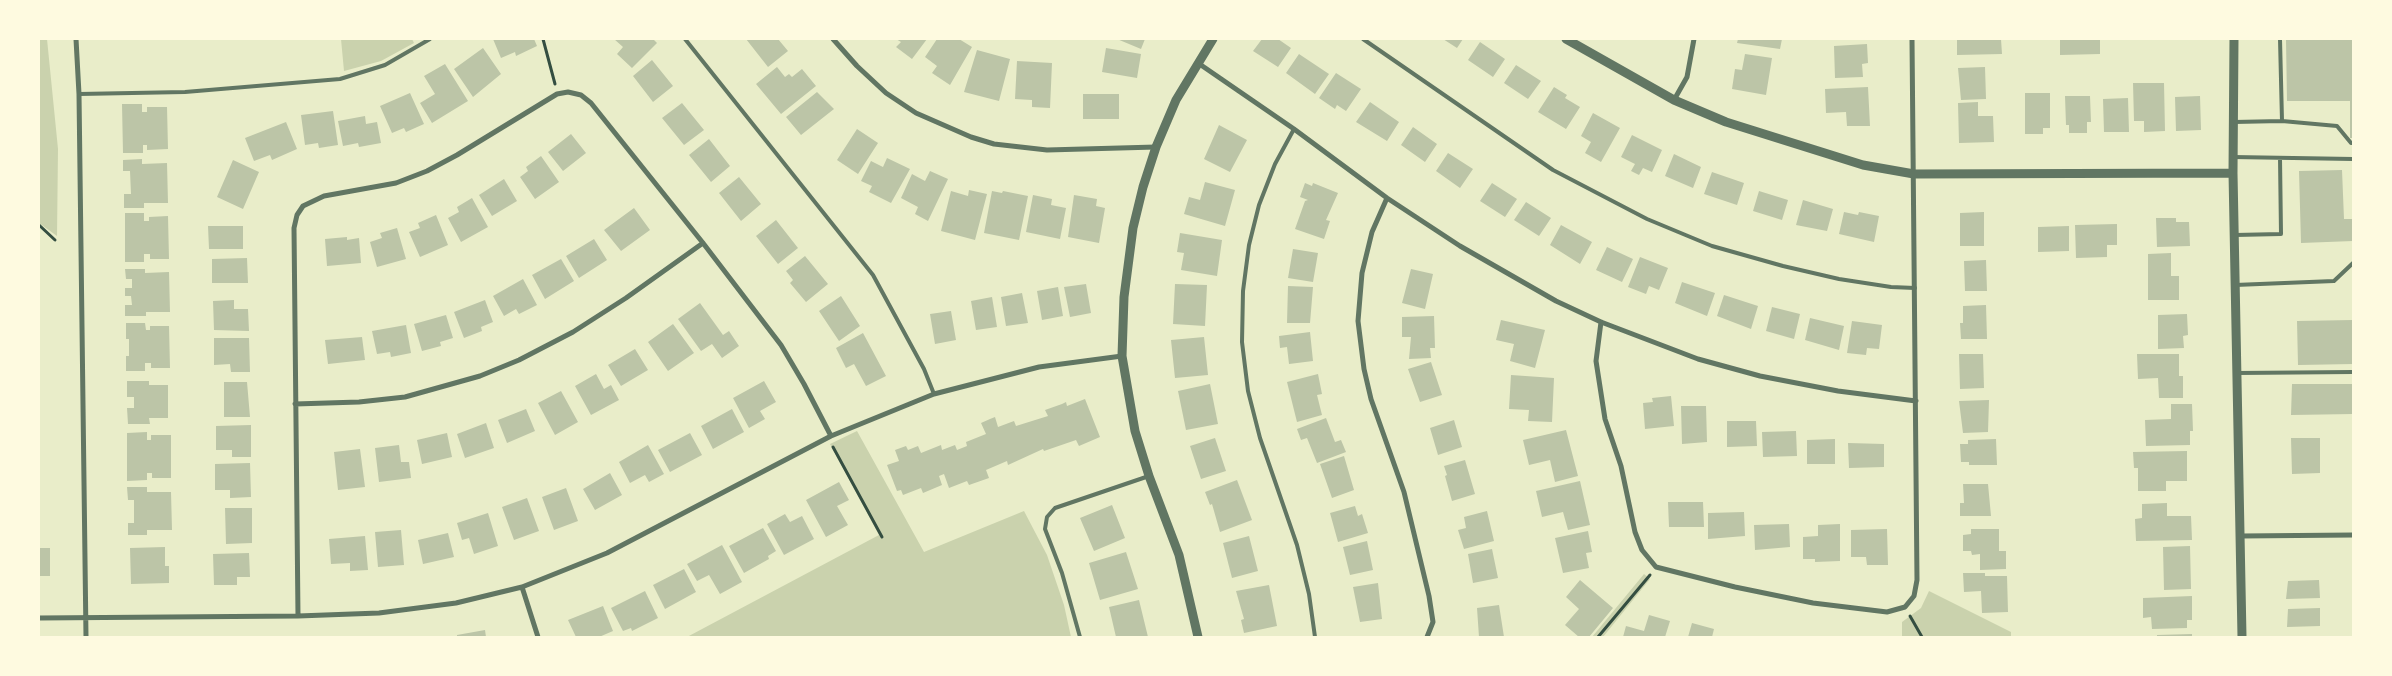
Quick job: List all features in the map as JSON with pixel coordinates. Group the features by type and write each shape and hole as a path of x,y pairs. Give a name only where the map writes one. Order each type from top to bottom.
{"street":[{"path":"76,39 79,94 86,637"},
{"path":"833,39 856,66 886,93 916,112 971,137 1003,145 1046,150 1156,147"},
{"path":"1198,637 1183,569 1149,476 1135,431 1122,356 1124,297 1133,228 1156,147 1176,100 1197,62 1214,39"},
{"path":"1566,39 1674,100 1726,122 1863,165 1914,174 2233,173"},
{"path":"1674,100 1687,77 1694,39"},
{"path":"1601,322 1596,361 1605,419 1621,466 1635,532 1642,550 1656,566 1735,587 1813,603 1887,612 1905,607 1914,596 1918,580 1912,39"},
{"path":"2234,39 2233,173 2242,637"},
{"path":"1197,62 1294,129 1387,198 1460,246 1556,301 1601,322 1698,359 1760,376 1838,391 1916,401"},
{"path":"298,616 294,228 297,215 303,206 324,196 396,183 427,171 457,155 557,94 568,92 581,95 591,103 704,243 781,345 804,384 829,437"},
{"path":"1387,198 1372,232 1362,273 1358,321 1364,368 1371,399 1404,492 1429,596 1433,622 1427,637"},
{"path":"295,404 358,402 405,397 480,376 519,360 574,332 704,243"},
{"path":"39,618 298,616 423,609 522,587 607,553 829,437 934,394 1039,367 1122,356"},
{"path":"2241,536 2353,535"},
{"path":"522,587 538,637"}],"lane":[{"path":"79,94 186,92 340,79 385,65 430,39"},
{"path":"686,39 873,275 924,369 934,394"},
{"path":"1363,39 1552,170 1647,220 1712,246 1783,266 1838,279 1891,287 1915,288"},
{"path":"2280,39 2282,121"},
{"path":"2234,122 2282,121 2337,126 2353,143"},
{"path":"1294,129 1274,164 1259,205 1249,245 1243,291 1242,342 1248,391 1260,438 1297,545 1309,594 1315,637"},
{"path":"2233,158 2353,159"},
{"path":"2235,235 2281,234 2280,158"},
{"path":"2235,286 2334,281 2353,263"},
{"path":"2237,372 2353,372"},
{"path":"1080,637 1062,573 1045,528 1047,517 1055,508 1149,476"}],"path":[{"path":"542,39 557,94"},
{"path":"39,225 55,240"},
{"path":"829,437 882,537"},
{"path":"1598,637 1656,566"},
{"path":"1905,607 1922,637"}],"green space":[{"path":"39,39 47,39 58,149 57,236 39,223"},
{"path":"341,39 412,39 414,43 381,61 344,71"},
{"path":"857,431 924,552 1024,511 1047,555 1064,605 1071,637 687,637 879,535 830,444"},
{"path":"1644,574 1650,579 1603,637 1592,637"},
{"path":"1929,591 2011,632 2011,637 1902,637 1902,622 1921,608"}],"building":[{"path":"493,39 534,39 537,46 516,56 515,52 501,58"},
{"path":"614,39 653,39 657,43 632,68 617,54 623,47"},
{"path":"746,39 778,39 788,51 768,67"},
{"path":"896,39 927,39 912,59 896,47 901,42"},
{"path":"937,39 959,39 972,47 950,85 932,73 937,66 925,57"},
{"path":"1117,39 1145,39 1141,49"},
{"path":"1262,39 1278,39 1291,48 1278,67 1253,51"},
{"path":"1443,39 1463,39 1457,48"},
{"path":"1738,39 1782,39 1780,49 1737,43"},
{"path":"1957,39 2001,39 2002,54 1957,55"},
{"path":"2060,39 2100,39 2100,54 2060,55"},
{"path":"2353,39 2353,138 2350,138 2350,101 2287,101 2286,40"},
{"path":"1480,42 1505,59 1493,77 1468,60"},
{"path":"1867,44 1868,63 1862,64 1863,77 1835,78 1834,46"},
{"path":"483,48 501,74 473,97 454,69"},
{"path":"1106,48 1141,54 1137,78 1102,72"},
{"path":"977,50 1010,59 999,101 964,92"},
{"path":"1299,54 1329,74 1315,94 1286,73"},
{"path":"1745,54 1772,58 1766,95 1732,89 1735,69 1742,70"},
{"path":"652,60 673,86 653,102 633,76"},
{"path":"1017,61 1052,63 1050,108 1032,107 1032,100 1015,99"},
{"path":"445,64 468,101 432,123 420,103 435,94 424,76"},
{"path":"1516,65 1541,81 1528,99 1504,83"},
{"path":"777,67 785,77 789,74 792,77 802,69 816,86 781,114 756,84"},
{"path":"1985,67 1986,99 1961,100 1958,68"},
{"path":"1336,73 1361,89 1346,111 1337,105 1335,109 1319,98"},
{"path":"2133,83 2164,83 2165,131 2144,132 2144,121 2134,121"},
{"path":"1554,87 1567,95 1565,98 1580,107 1566,129 1538,112"},
{"path":"1868,87 1870,126 1847,126 1846,112 1826,113 1825,89"},
{"path":"817,92 834,109 801,135 786,117"},
{"path":"410,93 424,124 406,132 404,128 392,133 380,106"},
{"path":"2025,93 2050,93 2050,128 2043,128 2043,134 2025,134"},
{"path":"1083,94 1119,94 1119,119 1083,119"},
{"path":"2065,96 2090,96 2091,122 2087,122 2087,133 2069,133 2069,125 2066,125"},
{"path":"2200,96 2201,130 2176,131 2175,97"},
{"path":"2128,98 2129,132 2104,132 2103,99"},
{"path":"1370,102 1399,122 1387,141 1356,122"},
{"path":"1978,102 1978,116 1993,116 1994,142 1959,143 1958,103"},
{"path":"682,103 704,130 684,145 662,118"},
{"path":"122,104 142,104 142,112 147,112 147,107 167,107 168,149 147,150 147,145 143,145 143,153 123,153"},
{"path":"333,111 338,145 319,148 318,143 305,145 301,115"},
{"path":"1593,113 1620,128 1601,162 1585,153 1591,142 1581,136"},
{"path":"365,116 366,124 377,122 381,143 359,147 358,143 343,146 338,121"},
{"path":"286,122 297,149 272,160 270,155 254,161 245,138"},
{"path":"1219,125 1247,140 1230,172 1204,159"},
{"path":"1413,127 1437,144 1425,162 1401,145"},
{"path":"857,129 878,143 858,174 837,160"},
{"path":"571,134 586,153 563,171 548,152"},
{"path":"1632,135 1662,150 1652,172 1643,168 1639,175 1631,171 1635,164 1621,157"},
{"path":"709,139 730,166 711,182 689,155"},
{"path":"1448,153 1473,169 1460,188 1436,171"},
{"path":"1674,154 1701,167 1693,188 1665,176"},
{"path":"541,156 559,182 535,199 520,177 528,171 526,167"},
{"path":"887,158 910,169 891,203 869,192 872,186 861,181 871,161 883,167"},
{"path":"142,159 142,164 167,163 168,203 144,203 144,208 124,208 124,194 131,194 130,171 123,171 123,160"},
{"path":"233,160 259,172 243,209 217,197"},
{"path":"2342,170 2344,219 2353,219 2353,241 2301,243 2299,171"},
{"path":"930,171 948,179 928,221 915,214 918,207 901,198 912,174 925,181"},
{"path":"1712,172 1744,183 1737,205 1704,194"},
{"path":"739,177 761,204 741,221 719,193"},
{"path":"504,179 517,201 492,216 479,195"},
{"path":"1205,182 1235,190 1225,226 1184,214 1189,197 1200,200"},
{"path":"1305,183 1312,186 1313,183 1338,193 1326,220 1330,221 1324,239 1295,229 1305,201 1308,200 1300,197"},
{"path":"1492,183 1517,199 1505,217 1480,201"},
{"path":"969,190 987,194 975,240 941,231 951,191 968,196"},
{"path":"992,191 1002,193 1003,191 1028,196 1019,240 984,233"},
{"path":"1759,191 1788,200 1782,220 1753,211"},
{"path":"1033,195 1052,199 1051,205 1066,208 1060,239 1026,232"},
{"path":"1074,195 1097,199 1096,206 1105,208 1099,243 1068,237"},
{"path":"472,198 488,227 461,242 448,218 459,212 457,207"},
{"path":"1803,200 1833,209 1827,231 1796,225"},
{"path":"1526,202 1551,218 1539,236 1514,220"},
{"path":"634,208 650,230 621,251 604,230"},
{"path":"1844,212 1858,215 1859,212 1879,216 1874,242 1839,234"},
{"path":"1984,212 1984,246 1960,246 1960,213"},
{"path":"125,213 144,213 144,221 149,221 149,217 168,216 169,259 150,259 150,254 144,254 144,262 125,262"},
{"path":"436,215 448,245 420,257 409,232 420,228 418,223"},
{"path":"2156,218 2176,218 2176,222 2189,222 2190,246 2157,247"},
{"path":"776,220 798,248 778,264 756,236"},
{"path":"2117,224 2117,245 2107,245 2107,257 2076,258 2075,225"},
{"path":"1561,225 1592,242 1580,264 1550,245"},
{"path":"208,226 243,226 243,249 209,249"},
{"path":"2069,226 2069,251 2038,252 2038,227"},
{"path":"397,228 406,259 377,267 370,242 382,238 380,233"},
{"path":"1180,233 1222,240 1217,276 1181,270 1184,253 1177,252"},
{"path":"347,237 347,240 359,238 361,263 327,266 325,239"},
{"path":"594,239 607,260 579,278 566,256"},
{"path":"1607,247 1633,259 1622,282 1596,270"},
{"path":"1293,249 1318,253 1313,282 1288,278"},
{"path":"2171,253 2171,276 2179,276 2179,300 2148,300 2148,254"},
{"path":"805,256 828,284 806,302 790,283 793,280 786,271"},
{"path":"1640,257 1668,268 1659,290 1649,286 1646,294 1628,287"},
{"path":"247,258 248,283 212,283 212,259"},
{"path":"561,259 574,281 545,299 532,275"},
{"path":"1986,260 1987,291 1965,291 1964,261"},
{"path":"125,269 145,269 145,273 169,272 170,312 146,312 146,316 125,316 125,305 132,305 131,296 125,296 125,288 132,288 132,279 126,279"},
{"path":"1411,269 1433,274 1425,309 1402,303"},
{"path":"523,279 537,305 519,314 516,309 504,316 493,296"},
{"path":"1682,282 1715,293 1707,316 1675,303"},
{"path":"1086,284 1091,313 1070,317 1064,287"},
{"path":"1175,284 1207,285 1205,326 1173,324"},
{"path":"1288,286 1313,287 1310,323 1287,323"},
{"path":"1058,287 1063,316 1042,320 1037,291"},
{"path":"1022,293 1028,323 1006,326 1001,297"},
{"path":"1724,295 1758,306 1751,329 1717,316"},
{"path":"841,296 860,326 839,341 819,311"},
{"path":"992,297 997,327 976,330 971,301"},
{"path":"234,300 234,309 248,309 249,331 214,330 213,301"},
{"path":"485,300 493,322 481,327 482,331 464,338 454,312"},
{"path":"700,303 723,335 729,331 739,346 722,358 712,344 701,351 678,319"},
{"path":"1986,305 1987,339 1961,339 1960,323 1963,323 1963,306"},
{"path":"1772,307 1800,314 1794,339 1766,331"},
{"path":"951,311 956,340 935,344 930,314"},
{"path":"2187,314 2188,335 2183,336 2184,348 2158,349 2158,315"},
{"path":"446,315 453,338 440,342 441,346 422,351 414,324"},
{"path":"1434,316 1435,348 1430,348 1431,358 1409,359 1411,337 1402,337 1402,317"},
{"path":"1810,318 1844,326 1839,350 1805,340"},
{"path":"1501,320 1545,330 1535,368 1510,361 1514,344 1496,340"},
{"path":"2353,320 2353,364 2298,365 2297,321"},
{"path":"1852,321 1882,325 1879,349 1867,348 1866,355 1847,353"},
{"path":"126,323 145,323 146,330 150,330 150,326 169,326 170,368 151,368 151,363 145,363 145,371 126,371 126,356 129,356 129,339 126,339"},
{"path":"673,324 694,353 668,371 648,342"},
{"path":"406,325 411,353 391,357 390,352 377,354 372,331"},
{"path":"1310,332 1313,361 1289,364 1287,347 1280,348 1279,336"},
{"path":"863,333 886,376 866,386 854,364 846,368 836,348"},
{"path":"362,337 365,360 328,364 325,340"},
{"path":"1204,337 1208,375 1175,378 1171,340"},
{"path":"214,338 249,338 250,372 231,372 230,364 214,365"},
{"path":"635,349 648,370 621,386 608,365"},
{"path":"1959,354 1983,354 1984,388 1960,389"},
{"path":"2137,354 2179,354 2179,376 2183,376 2183,398 2159,398 2158,378 2138,379"},
{"path":"1431,362 1442,395 1420,402 1408,369"},
{"path":"596,374 604,389 611,385 619,400 591,415 575,386"},
{"path":"1318,374 1322,394 1317,395 1322,415 1297,422 1287,382"},
{"path":"1511,375 1554,378 1552,422 1528,421 1529,410 1509,409"},
{"path":"127,381 149,381 149,385 168,385 168,418 149,418 150,424 128,424 127,408 134,408 134,397 127,397"},
{"path":"764,381 776,402 760,411 765,419 749,428 733,398"},
{"path":"224,382 247,382 250,417 224,417"},
{"path":"1210,384 1218,424 1186,430 1178,391"},
{"path":"2292,384 2353,384 2353,414 2291,415"},
{"path":"561,391 578,422 555,435 538,403"},
{"path":"1671,396 1674,426 1645,429 1643,403 1653,402 1652,398"},
{"path":"1085,399 1100,437 1079,446 1076,440 1044,451 1043,449 1008,465 1007,461 986,470 989,478 969,485 967,481 949,488 944,474 939,476 942,485 923,493 921,488 903,495 901,490 897,491 887,465 899,461 895,450 906,446 908,450 918,446 921,453 941,445 942,450 955,445 957,450 967,446 966,442 986,434 981,423 995,417 998,427 1014,421 1016,426 1048,416 1045,410 1066,402 1067,406"},
{"path":"1989,400 1988,432 1963,433 1959,401"},
{"path":"2171,404 2192,404 2193,431 2190,431 2190,445 2146,446 2145,420 2171,419"},
{"path":"1681,406 1706,406 1707,442 1682,444"},
{"path":"526,409 535,431 507,443 498,420"},
{"path":"732,409 744,432 713,449 701,426"},
{"path":"1326,418 1335,442 1341,440 1346,452 1317,463 1307,438 1301,440 1297,429"},
{"path":"1454,420 1462,447 1438,455 1430,428"},
{"path":"1727,421 1756,421 1757,446 1727,447"},
{"path":"486,423 494,448 465,458 457,434"},
{"path":"251,425 251,457 232,457 232,450 216,450 216,426"},
{"path":"1566,430 1578,476 1555,482 1550,460 1529,465 1523,440"},
{"path":"1796,431 1797,456 1763,457 1762,432"},
{"path":"147,432 147,440 151,440 151,435 171,435 171,478 152,478 152,473 147,473 147,480 127,481 127,433"},
{"path":"447,433 452,457 422,464 417,440"},
{"path":"690,433 702,455 670,472 658,450"},
{"path":"1215,438 1226,471 1201,479 1190,446"},
{"path":"2291,438 2320,438 2320,473 2292,474"},
{"path":"1835,439 1835,464 1807,464 1807,440"},
{"path":"1996,439 1997,465 1969,465 1969,462 1961,462 1960,444 1968,444 1968,440"},
{"path":"1848,443 1884,444 1884,467 1849,468"},
{"path":"399,445 401,462 409,462 411,478 379,482 375,448"},
{"path":"648,445 664,474 649,482 645,475 630,483 619,462"},
{"path":"360,449 365,487 338,490 334,452"},
{"path":"2187,451 2187,481 2166,481 2166,491 2138,491 2138,468 2134,468 2133,452"},
{"path":"1344,456 1354,490 1332,498 1320,464"},
{"path":"1465,460 1475,494 1452,501 1444,466"},
{"path":"250,463 251,497 230,498 230,490 215,490 215,464"},
{"path":"610,473 622,495 595,510 583,489"},
{"path":"1237,480 1252,520 1220,532 1212,504 1210,505 1205,492"},
{"path":"1580,481 1590,525 1568,530 1563,512 1542,517 1536,491"},
{"path":"839,482 849,500 837,506 848,525 826,537 806,500"},
{"path":"1963,484 1988,484 1991,516 1960,516 1960,503 1964,503"},
{"path":"127,487 147,487 147,492 171,492 172,530 147,530 147,535 128,535 128,523 134,523 134,500 128,500"},
{"path":"566,488 578,521 554,530 542,497"},
{"path":"527,498 539,531 514,540 502,507"},
{"path":"1668,502 1703,502 1704,527 1669,527"},
{"path":"2167,503 2167,516 2191,516 2192,540 2136,541 2135,519 2142,518 2142,504"},
{"path":"1112,505 1125,538 1094,551 1080,518"},
{"path":"1355,506 1358,516 1362,514 1368,533 1338,542 1330,513"},
{"path":"225,508 252,508 252,543 226,544"},
{"path":"1487,511 1494,541 1464,549 1458,530 1466,528 1464,517"},
{"path":"1744,512 1745,536 1708,539 1708,513"},
{"path":"488,513 498,546 474,554 469,538 462,540 457,523"},
{"path":"785,514 790,522 802,516 814,539 784,555 767,524"},
{"path":"1789,524 1790,547 1755,550 1754,525"},
{"path":"1840,524 1840,561 1815,562 1815,559 1803,559 1803,537 1818,536 1818,525"},
{"path":"763,528 776,551 768,556 769,559 744,573 729,546"},
{"path":"1887,529 1888,565 1867,565 1866,557 1851,557 1851,530"},
{"path":"1971,529 1999,529 1999,551 2006,551 2006,569 1980,570 1980,554 1972,555 1971,551 1963,551 1963,535 1971,534"},
{"path":"401,530 404,565 378,567 375,532"},
{"path":"1588,531 1592,552 1586,553 1589,568 1563,573 1555,538"},
{"path":"448,533 454,557 423,564 418,540"},
{"path":"365,536 368,570 350,571 350,563 331,564 329,539"},
{"path":"1249,536 1258,571 1232,578 1223,543"},
{"path":"1367,541 1373,570 1350,575 1343,547"},
{"path":"722,545 742,582 720,594 709,575 697,581 687,564"},
{"path":"2190,546 2191,589 2164,590 2163,547"},
{"path":"165,547 165,566 169,566 169,583 131,584 130,548"},
{"path":"39,548 50,548 50,576 39,576"},
{"path":"1492,549 1498,578 1473,583 1468,554"},
{"path":"1126,552 1138,589 1100,600 1089,563"},
{"path":"249,553 250,577 237,577 237,585 214,585 213,554"},
{"path":"684,569 696,592 665,609 653,585"},
{"path":"1963,573 2007,576 2008,612 1982,613 1981,591 1964,592"},
{"path":"1580,580 1613,608 1589,637 1579,637 1565,625 1579,609 1566,597"},
{"path":"2319,580 2320,598 2286,599 2288,581"},
{"path":"1378,583 1382,619 1360,622 1353,587"},
{"path":"1269,585 1277,626 1244,633 1241,620 1244,619 1236,591"},
{"path":"645,591 658,618 632,631 631,628 623,631 611,608"},
{"path":"2192,596 2192,620 2187,620 2187,628 2152,629 2151,617 2143,618 2143,598"},
{"path":"1139,600 1148,637 1116,637 1109,607"},
{"path":"1499,605 1504,637 1479,637 1477,608"},
{"path":"603,606 613,631 599,637 576,637 568,620"},
{"path":"2320,608 2320,626 2287,627 2288,609"},
{"path":"1649,615 1670,621 1665,637 1623,637 1626,626 1644,631"},
{"path":"1692,623 1714,629 1712,637 1688,637"},
{"path":"485,630 486,637 457,637 457,635"},
{"path":"2192,634 2192,637 2157,637 2157,635"}]}
